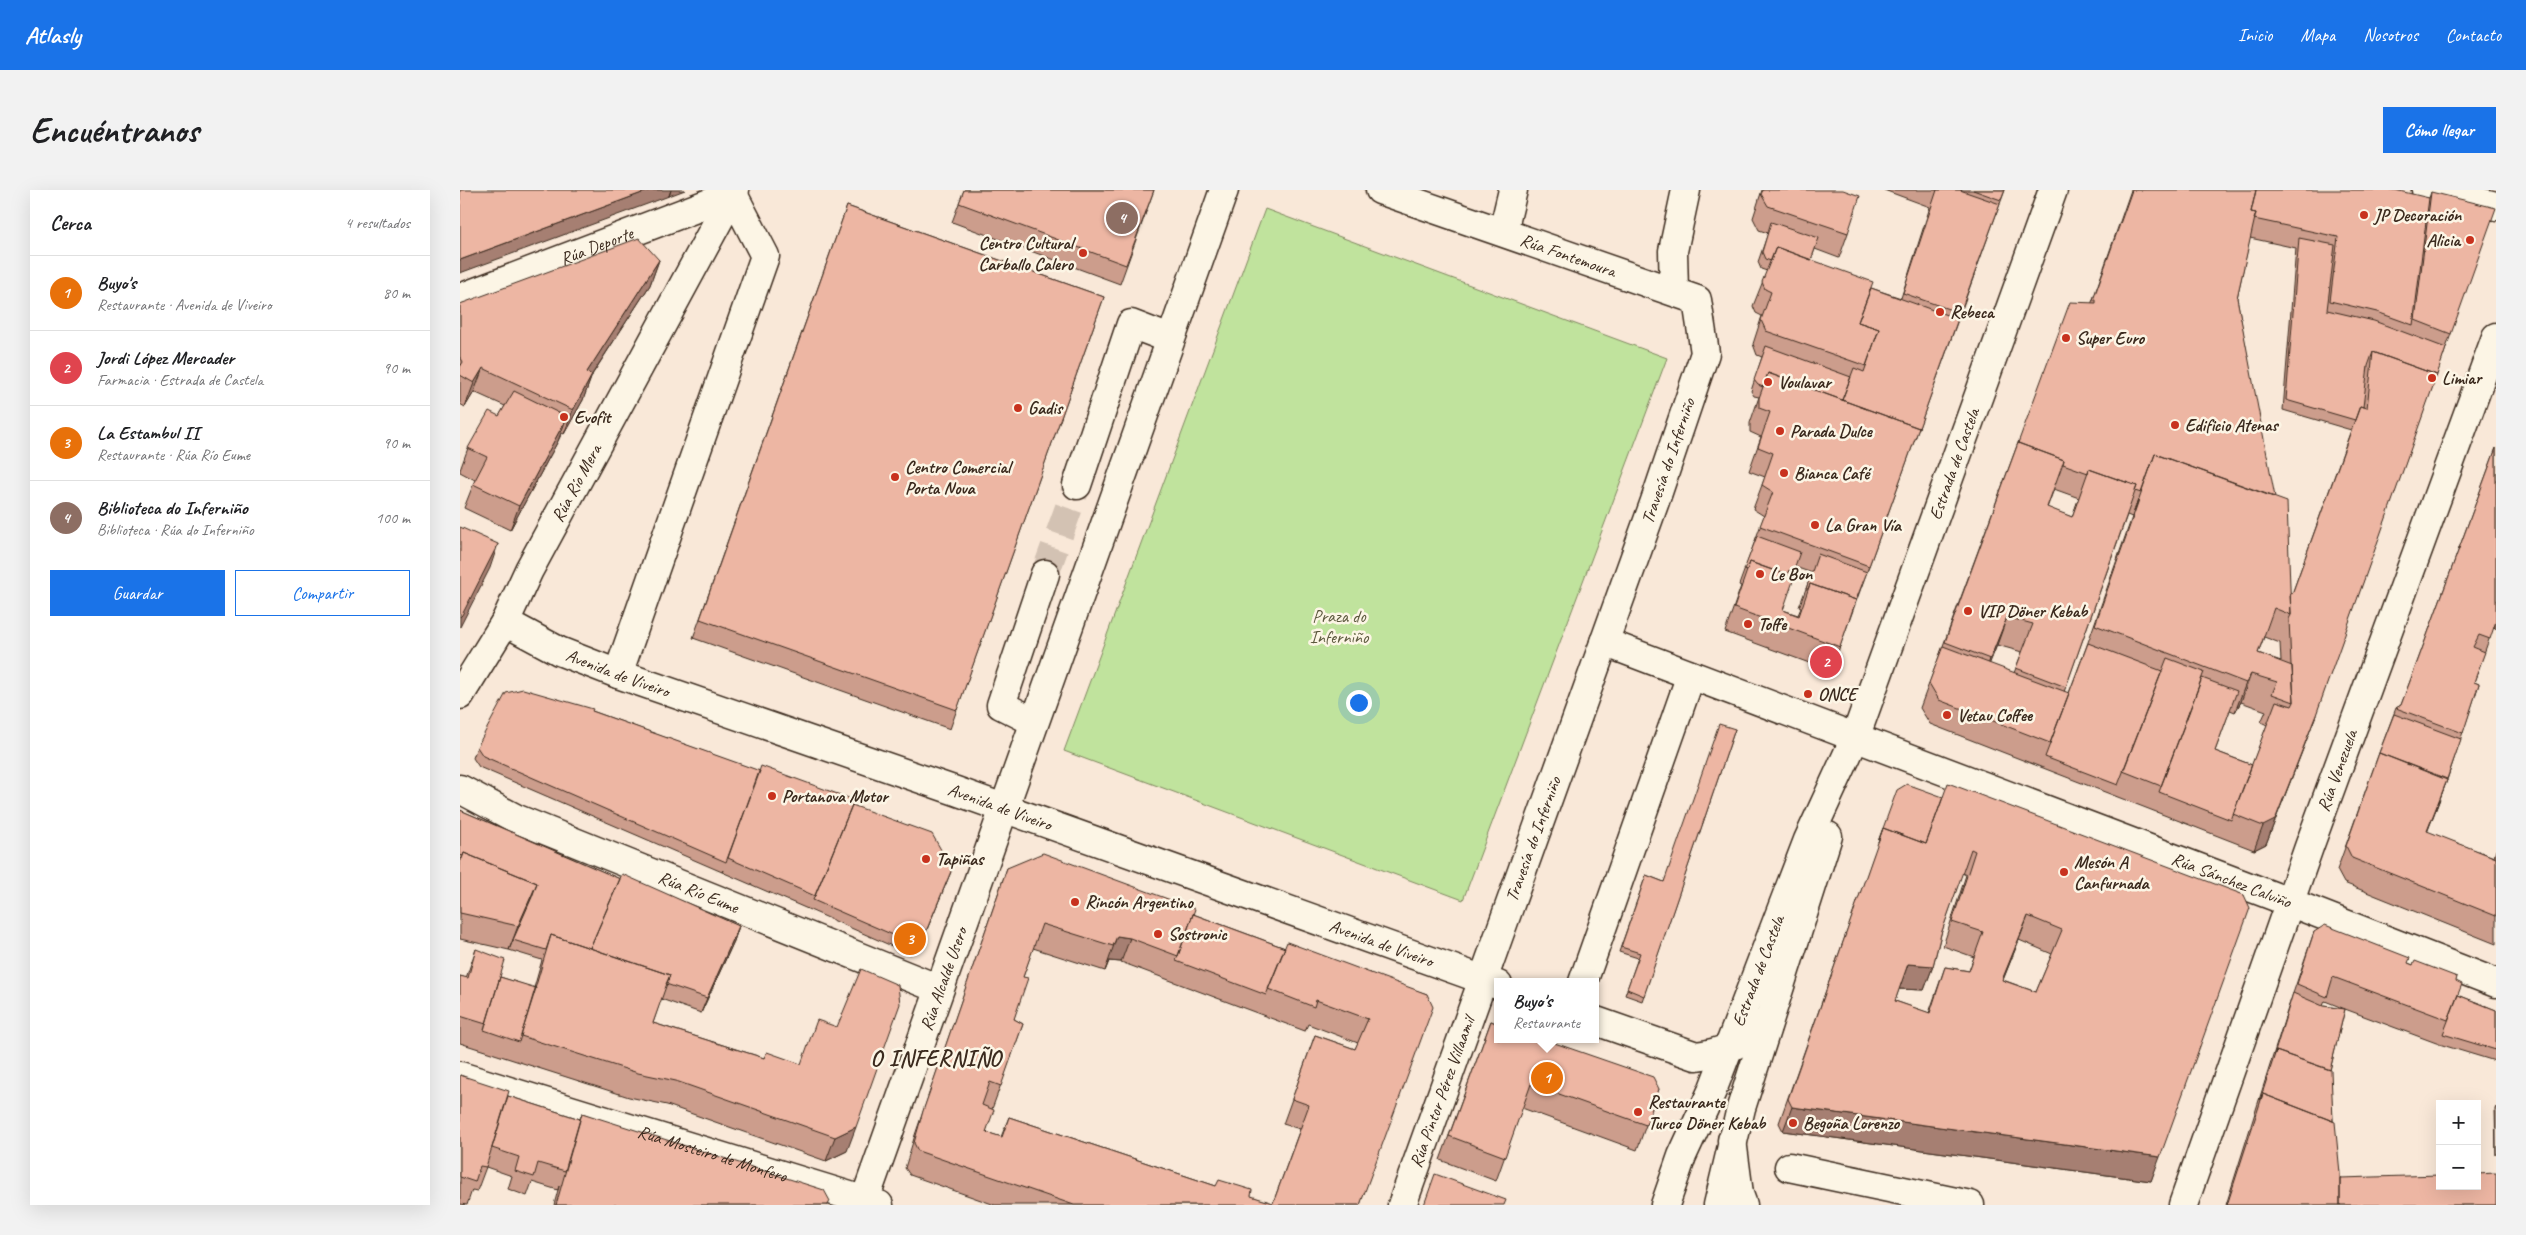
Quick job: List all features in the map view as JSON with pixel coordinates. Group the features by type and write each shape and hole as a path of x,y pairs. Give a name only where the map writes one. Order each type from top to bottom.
{"main road":[{"name":"Rúa Alcalde Usero","path":"869,1203 939,989 1002,808 1224,190"},
{"path":"1380,190 1503,232"},
{"name":"Rúa Fontemoura","path":"1512,190 1503,232 1674,291"},
{"path":"1674,291 1673,251 1686,190"},
{"name":"Estrada de Castela","path":"1665,1205 1808,840 1855,738 2053,190"},
{"path":"2426,190 2496,206"},
{"path":"618,674 765,256 734,192"},
{"name":"Rúa Deporte","path":"460,298 734,192"},
{"name":"Rúa Río Mera","path":"460,694 506,622 529,570 734,192"},
{"name":"Travesía do Inferniño","path":"1490,982 1604,642 1705,353 1697,300 1674,291"},
{"path":"1077,486 1131,324 1170,340"},
{"name":"Rúa Venezuela","path":"2183,1205 2289,902 2496,337"},
{"path":"1033,721 1001,705 1045,574"},
{"name":"Avenida de Viveiro","path":"506,622 559,651 618,674 1002,808 1490,982"},
{"path":"1604,642 1855,738"},
{"path":"1584,978 1691,675"},
{"name":"Estrada de Castela","path":"1718,1205 1732,1140 1768,1020 1843,790 1855,738"},
{"name":"Rúa Sánchez Calviño","path":"1855,738 2496,982"},
{"name":"Rúa Río Eume","path":"460,789 515,818 939,989"},
{"name":"Rúa Pintor Pérez Villaamil","path":"1402,1205 1490,982"},
{"path":"1599,1022 1696,1056 1711,1054 1728,1048 1758,1030 1768,1020"},
{"path":"1694,1129 1702,1086 1702,1067 1696,1056"},
{"name":"Rúa Mosteiro de Monfero","path":"460,1076 869,1203"},
{"path":"1732,1140 1739,1194 1743,1205"},
{"path":"1789,1167 1970,1205"}],"green space":[{"name":"Praza do Inferniño","path":"1265,209 1667,358 1463,900 1064,751"}],"building":[{"path":"460,190 650,190 460,260"},
{"name":"Centro Cultural Carballo Calero","path":"964,190 1154,190 1126,265 959,203"},
{"path":"1763,190 1843,190 1860,196 1848,233 1768,206 1761,194"},
{"path":"1937,190 1960,190 2000,204 1960,313 1903,293"},
{"path":"1973,190 2005,190 2001,200"},
{"path":"2132,190 2256,190 2251,212 2256,213 2237,298 2275,497 2155,454 2141,493 2135,491 2137,486 2089,469 2088,473 2063,464 2064,460 2018,443 2070,302 2096,303 2096,300 2093,300"},
{"path":"2256,190 2395,190 2429,198 2413,325 2377,312 2330,301 2338,237 2254,219 2256,213 2251,212"},
{"path":"2431,192 2496,208 2451,334 2415,320"},
{"name":"Centro Comercial Porta Nova","path":"847,206 1104,297 957,710 700,619"},
{"path":"1771,222 1819,238 1811,260 1776,247 1771,261 1765,259 1762,252"},
{"path":"639,238 659,260 587,372 592,375 573,410 483,368 474,383 460,375 460,367 463,362 460,358 460,304"},
{"path":"2299,238 2335,245 2327,310 2374,321 2446,348 2437,375 2373,352 2368,366 2363,407 2360,406 2355,420 2286,400"},
{"path":"1776,247 1873,282 1858,322 1879,329 1866,366 1766,331 1761,320 1771,292 1765,289 1762,282"},
{"path":"1871,288 1958,319 1919,428 1842,400 1854,368 1864,372 1879,329 1858,322"},
{"path":"1766,346 1851,377 1842,400 1768,373 1763,387 1758,385 1754,380"},
{"path":"2373,352 2437,375 2316,715 2275,820 2263,826 2233,814 2276,701 2292,706 2294,702 2289,619 2291,615 2290,593 2292,594 2360,406 2367,408"},
{"path":"1768,373 1919,428 1869,566 1760,526 1773,492 1762,485 1773,453 1758,447 1770,412 1759,408 1759,398"},
{"path":"514,391 567,417 519,506 473,484 487,457 468,448 489,411 499,416"},
{"path":"2018,443 2064,460 2047,507 2072,517 2089,469 2137,486 2066,687 2016,668 2033,624 2007,617 1990,659 1945,642"},
{"path":"2496,448 2496,621 2490,639 2479,635 2473,647 2485,652 2474,682 2479,684 2463,733 2396,708 2401,705"},
{"path":"2155,454 2287,502 2291,615 2274,608 2258,653 2292,666 2294,702 2272,694 2277,682 2251,674 2246,683 2095,625"},
{"path":"460,527 498,544 460,617"},
{"path":"1757,536 1800,552 1793,572 1789,570 1787,575 1750,562 1747,571 1744,570"},
{"path":"1818,554 1867,572 1856,600 1810,584 1808,589 1806,589"},
{"path":"1750,562 1794,578 1783,610 1799,616 1810,584 1856,600 1840,647 1734,608"},
{"path":"2088,643 2162,671 2118,785 2045,757"},
{"path":"1943,646 2069,693 2050,743 1939,700 1929,683"},
{"path":"2167,658 2204,672 2161,786 2123,771"},
{"path":"2202,678 2237,691 2215,751 2252,765 2231,820 2159,792"},
{"path":"523,689 593,709 592,711 760,771 726,862 483,756 477,747 506,693"},
{"path":"2394,714 2461,739 2447,779 2379,753"},
{"path":"1719,724 1735,729 1644,996 1627,989 1640,953 1621,947 1646,875 1664,882"},
{"path":"2379,753 2447,780 2427,831 2496,858 2496,916 2352,858 2346,846"},
{"path":"761,766 854,800 815,896 728,858"},
{"path":"1948,783 2244,895 2250,908 2160,1157 1792,1107 1788,1099 1883,828 1926,844","holes":["1971,849 1975,851 1952,922 1983,932 1969,971 1945,967 1930,1013 1895,1001 1908,964 1933,966 1941,934","2028,916 2062,930 2036,992 2002,980"]},
{"path":"1907,784 1943,797 1926,844 1883,828 1897,790"},
{"path":"852,805 932,834 952,869 922,941 914,944 813,900"},
{"path":"460,810 620,879 590,948 551,935 546,950 513,940 537,883 464,853 463,856 460,855"},
{"path":"464,853 537,883 518,926 460,913 460,858 462,859"},
{"path":"1043,853 1195,909 1178,956 1130,938 1117,936 1113,946 1042,924 1023,977 1028,978 1014,1019 1023,1024 1001,1086 990,1082 982,1105 994,1110 986,1132 1002,1137 1009,1117 1216,1186 1219,1180 1252,1190 1251,1196 1273,1203 1309,1105 1292,1099 1315,1035 1355,1049 1368,1019 1316,1000 1314,1007 1268,989 1287,942 1427,994 1433,1007 1360,1205 1074,1205 918,1151 914,1143 923,1111 1007,868"},
{"path":"622,874 739,926 707,998 666,984 670,975 590,948"},
{"path":"1193,914 1285,948 1266,995 1176,961"},
{"path":"2325,925 2410,958 2408,963 2413,965 2415,961 2457,977 2456,981 2462,984 2448,1020 2333,977 2327,997 2297,984 2314,932"},
{"path":"551,935 670,975 653,1023 764,1058 767,1052 801,1064 817,1020 837,1027 861,969 898,985 900,1004 856,1127 835,1137 676,1081 638,1073 521,1036"},
{"path":"476,949 505,960 486,1024 460,1016 460,976 468,978"},
{"path":"500,977 536,988 519,1042 484,1030"},
{"path":"2293,993 2323,1006 2345,1009 2330,1070 2276,1051 2274,1055"},
{"path":"2458,995 2496,1010 2496,1050 2443,1034"},
{"path":"1491,1021 1494,1022 1494,1043 1555,1043 1653,1077 1659,1089 1646,1125 1531,1084 1505,1157 1449,1136"},
{"path":"2276,1051 2331,1070 2333,1121 2263,1094 2260,1100"},
{"path":"460,1075 509,1091 486,1167 480,1166 475,1182 460,1177"},
{"path":"2263,1094 2335,1122 2340,1173 2340,1205 2227,1205"},
{"path":"508,1096 580,1119 565,1171 538,1163 534,1177 515,1171 519,1157 492,1148"},
{"path":"582,1113 824,1190 830,1201 828,1205 556,1205"},
{"path":"2496,1173 2496,1205 2340,1205 2340,1178 2436,1175 2436,1190 2481,1190 2481,1174"},
{"path":"1435,1174 1506,1200 1504,1205 1424,1205"}],"tunnel":[{"path":"1045,574 1077,485"}],"place":[{"name":"JP Decoración","path":"2364,215"},
{"name":"Biblioteca do Inferniño","path":"1122,218"},
{"name":"Alicia","path":"2470,240"},
{"name":"Centro Cultural Carballo Calero","path":"1083,253"},
{"name":"Rebeca","path":"1940,312"},
{"name":"Super Euro","path":"2066,338"},
{"name":"Limiar","path":"2432,378"},
{"name":"Voulavar","path":"1768,382"},
{"name":"Gadis","path":"1018,408"},
{"name":"Evofit","path":"564,417"},
{"name":"Edificio Atenas","path":"2175,425"},
{"name":"Parada Dulce","path":"1780,431"},
{"name":"Bianca Café","path":"1784,473"},
{"name":"Centro Comercial Porta Nova","path":"895,477"},
{"name":"La Gran Vía","path":"1815,525"},
{"name":"Le Bon","path":"1760,574"},
{"name":"VIP Döner Kebab","path":"1968,611"},
{"name":"Toffe","path":"1748,624"},
{"name":"Jordi López Mercader","path":"1826,662"},
{"name":"ONCE","path":"1808,694"},
{"name":"Vetau Coffee","path":"1947,715"},
{"name":"Portanova Motor","path":"772,796"},
{"name":"Tapiñas","path":"926,859"},
{"name":"Mesón A Canfurnada","path":"2064,872"},
{"name":"Rincón Argentino","path":"1075,902"},
{"name":"Sostronic","path":"1158,934"},
{"name":"La Estambul II","path":"910,939"},
{"name":"Buyo's","path":"1547,1078"},
{"name":"Restaurante Turco Döner Kebab","path":"1638,1112"},
{"name":"Begoña Lorenzo","path":"1793,1123"}],"district":[{"name":"O INFERNIÑO","path":"936,1058"}]}
